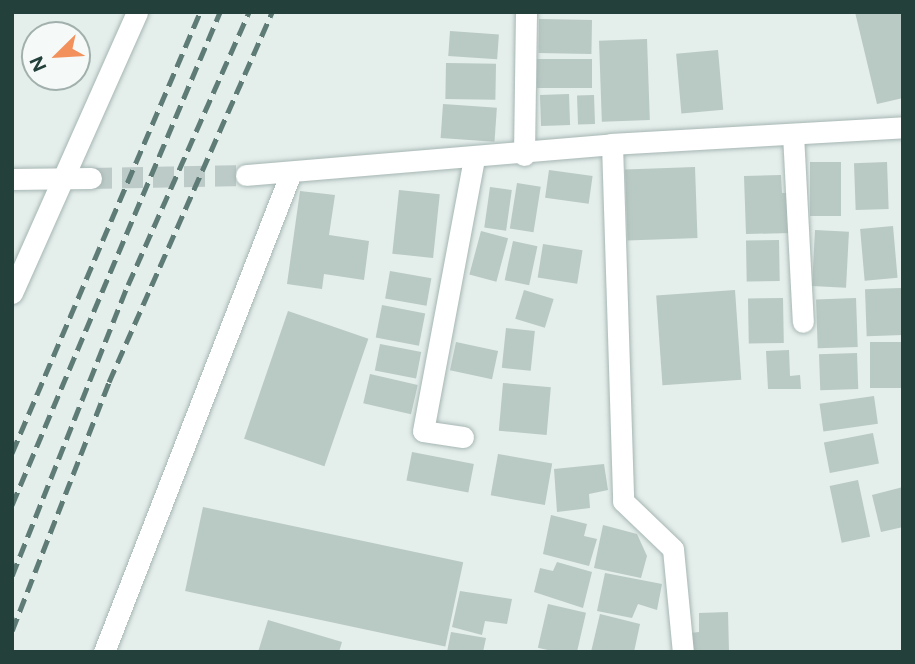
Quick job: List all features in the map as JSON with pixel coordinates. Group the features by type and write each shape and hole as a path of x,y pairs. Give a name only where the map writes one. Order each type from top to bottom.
{"street":[{"path":"12,293 137,12"},
{"path":"524,155 526,12"},
{"path":"246,176 290,175 524,155 612,144 903,127"},
{"path":"793,134 803,322"},
{"path":"612,144 623,501 674,549 683,652"},
{"path":"463,437 423,431 474,158"},
{"path":"104,652 290,175"},
{"path":"12,179 91,178"}],"building":[{"path":"855,12 903,12 903,98 877,104"},
{"path":"539,19 592,20 591,54 538,53"},
{"path":"450,31 499,34 497,59 448,56"},
{"path":"647,39 650,120 602,122 599,41"},
{"path":"718,50 723,110 681,113 676,54"},
{"path":"537,59 592,59 592,88 537,88"},
{"path":"446,63 496,64 495,100 445,99"},
{"path":"569,94 570,125 541,126 540,95"},
{"path":"594,95 595,124 578,125 577,96"},
{"path":"443,104 497,108 494,142 441,138"},
{"path":"810,162 841,162 841,216 810,216"},
{"path":"887,162 889,209 856,210 854,163"},
{"path":"695,167 697,238 628,240 625,169"},
{"path":"549,170 593,176 589,204 545,198"},
{"path":"781,175 782,193 790,193 791,233 746,234 744,176"},
{"path":"517,183 541,187 534,232 510,228"},
{"path":"490,187 512,190 506,231 484,228"},
{"path":"399,190 440,194 433,258 392,254"},
{"path":"300,191 335,195 329,235 369,241 364,280 324,274 322,289 287,284"},
{"path":"893,226 898,278 865,281 860,229"},
{"path":"815,230 849,232 846,288 812,286"},
{"path":"481,231 508,238 496,282 469,274"},
{"path":"779,240 780,281 747,282 746,241"},
{"path":"513,241 537,246 529,285 505,280"},
{"path":"543,244 583,250 577,284 538,278"},
{"path":"390,271 431,278 426,306 385,299"},
{"path":"901,288 903,335 867,336 865,289"},
{"path":"524,290 554,299 545,328 515,319"},
{"path":"735,290 741,380 662,385 656,296"},
{"path":"783,298 784,343 749,344 748,299"},
{"path":"856,298 858,347 818,348 816,299"},
{"path":"382,305 425,313 419,346 376,337"},
{"path":"288,311 368,339 324,466 244,439"},
{"path":"506,328 535,331 531,371 502,368"},
{"path":"456,342 498,351 492,379 450,370"},
{"path":"870,342 903,342 903,388 870,388"},
{"path":"380,344 421,352 416,379 375,371"},
{"path":"789,350 790,376 800,375 801,389 768,389 766,351"},
{"path":"857,353 858,389 820,390 819,354"},
{"path":"370,374 418,385 411,414 363,403"},
{"path":"503,383 551,387 547,435 499,431"},
{"path":"874,396 878,424 823,431 820,404"},
{"path":"873,433 879,463 830,473 824,443"},
{"path":"412,452 474,464 468,492 406,480"},
{"path":"498,454 552,464 545,505 491,495"},
{"path":"604,464 608,490 589,494 590,508 557,512 554,469"},
{"path":"858,480 870,537 842,543 830,486"},
{"path":"903,487 903,527 881,532 872,495"},
{"path":"203,507 463,562 445,646 185,591"},
{"path":"551,515 587,524 584,536 597,539 589,566 543,554"},
{"path":"603,525 637,534 647,556 641,578 594,568"},
{"path":"557,562 592,572 583,608 534,592 540,568 553,571"},
{"path":"605,573 662,584 657,610 638,604 632,618 597,611"},
{"path":"460,591 512,599 507,624 485,621 482,635 452,627"},
{"path":"548,604 586,613 577,652 556,652 538,648"},
{"path":"728,612 729,652 691,652 690,633 699,632 699,613"},
{"path":"600,614 640,624 634,652 591,652"},
{"path":"268,620 342,642 339,652 258,652"},
{"path":"451,632 486,638 483,652 447,652"}],"tunnel":[{"path":"91,178 246,175"}],"railway":[{"path":"12,453 200,12"},
{"path":"12,505 220,12"},
{"path":"12,576 128,285 249,12"},
{"path":"12,631 109,382 272,12"}]}
